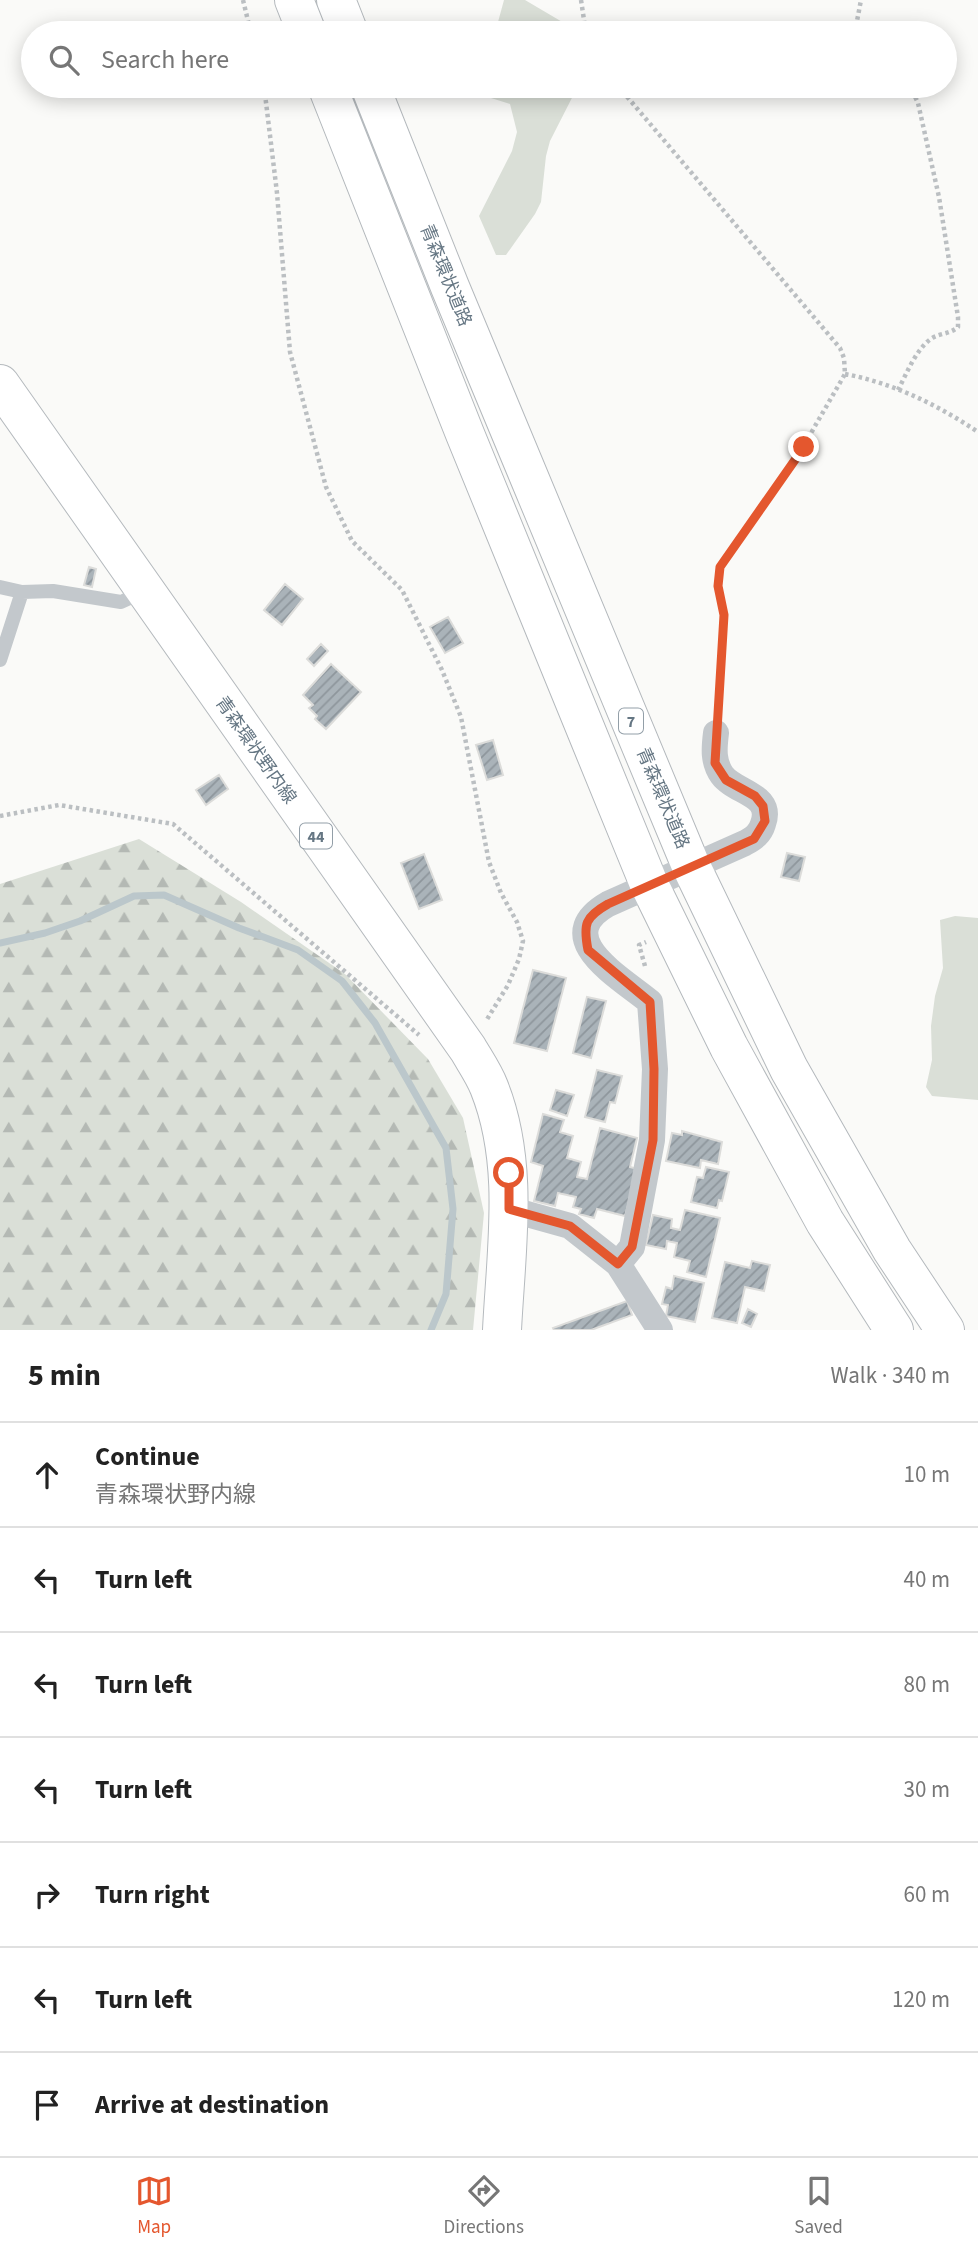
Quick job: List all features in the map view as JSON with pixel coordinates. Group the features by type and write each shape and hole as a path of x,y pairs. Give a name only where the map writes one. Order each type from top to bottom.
{"main road":[{"path":"293,0 301,21"},
{"path":"336,0 344,21"},
{"path":"332,98 649,884 729,1048 825,1222 894,1330"},
{"name":"青森環状道路","path":"375,98 691,866 789,1069 892,1250 945,1330"},
{"name":"青森環状野内線","path":"0,384 468,1049 489,1085 503,1130 509,1173 502,1330"}],"street":[{"path":"618,1264 632,1247 653,1140 654,1069 650,1002 588,950 584,929 592,914 649,884 754,839 765,821 763,806 759,800 726,780 720,773 715,763 716,733"},
{"path":"509,1209 570,1226 618,1264 660,1330"}],"lane":[{"path":"0,587 22,592 54,591 121,602 145,591"},
{"path":"0,660 22,592"}],"path":[{"path":"243,0 248,21"},
{"path":"581,0 584,21"},
{"path":"857,21 861,0"},
{"path":"265,98 277,193 290,352 305,417 326,487 352,541 401,590 442,670 461,717 489,862 523,941 508,985 468,1049"},
{"path":"628,98 839,348 844,358 845,374 792,466 753,517 720,567 718,586 724,615 716,733"},
{"path":"898,390 921,349 933,338 952,332 958,327 939,197 916,98"},
{"path":"845,374 898,390 953,415 978,432"},
{"path":"0,816 59,805 173,824 419,1036"}],"green space":[{"path":"504,0 525,0 561,21 498,21"},
{"path":"491,98 572,98 550,141 541,202 506,255 496,255 479,216 512,151 517,132 510,104"},
{"path":"139,839 241,902 345,974 428,1059 463,1118 484,1213 473,1330 0,1330 0,884"},
{"path":"955,916 978,918 978,1100 932,1096 926,1087 932,1060 931,1026 935,996 943,968 940,920"}],"building":[{"path":"89,567 96,569 92,587 84,585"},
{"path":"285,584 303,599 282,625 264,610"},
{"path":"448,617 463,643 445,653 430,627"},
{"path":"321,644 328,651 314,666 307,659"},
{"path":"331,664 361,692 326,729 315,719 317,716 309,708 313,705 303,695"},
{"path":"493,740 503,775 487,780 476,745"},
{"path":"219,775 228,789 206,805 196,790"},
{"path":"787,853 805,857 799,881 781,877"},
{"path":"424,854 442,900 419,909 401,863"},
{"path":"533,970 566,978 547,1051 514,1043"},
{"path":"587,997 606,1001 591,1058 573,1053"},
{"path":"597,1070 622,1076 615,1103 610,1102 605,1122 585,1117"},
{"path":"556,1090 574,1095 567,1116 550,1110"},
{"path":"543,1114 564,1120 560,1132 573,1136 567,1158 581,1162 577,1177 587,1179 600,1128 637,1138 630,1167 638,1169 625,1216 597,1209 594,1218 579,1214 581,1209 573,1207 576,1197 558,1193 555,1206 534,1201 543,1166 531,1162"},
{"path":"682,1131 722,1142 718,1164 701,1160 700,1168 666,1161 672,1133 682,1135"},
{"path":"706,1167 729,1172 722,1201 719,1200 717,1208 691,1202 697,1177 703,1178"},
{"path":"685,1210 720,1218 706,1277 687,1272 690,1261 674,1257 677,1243 667,1241 666,1249 646,1245 653,1215 672,1219 671,1228 680,1230"},
{"path":"752,1261 770,1265 764,1291 745,1287 737,1323 712,1318 725,1262 750,1268"},
{"path":"674,1276 704,1283 695,1322 666,1316 668,1305 662,1304 666,1287 672,1289"},
{"path":"627,1301 632,1315 591,1330 553,1328"},
{"path":"748,1309 757,1314 751,1327 742,1323"}],"waterway":[{"path":"0,943 45,933 80,921 134,896 164,895 298,950 342,981 375,1023 446,1148 453,1209 446,1294 431,1330"}],"route":[{"path":"509,1173 509,1209 570,1226 618,1264 632,1247 653,1140 654,1069 650,1002 588,950 584,929 592,914 608,904 754,839 765,821 765,813 759,800 726,780 715,763 724,615 718,575 727,555 804,447"}]}
